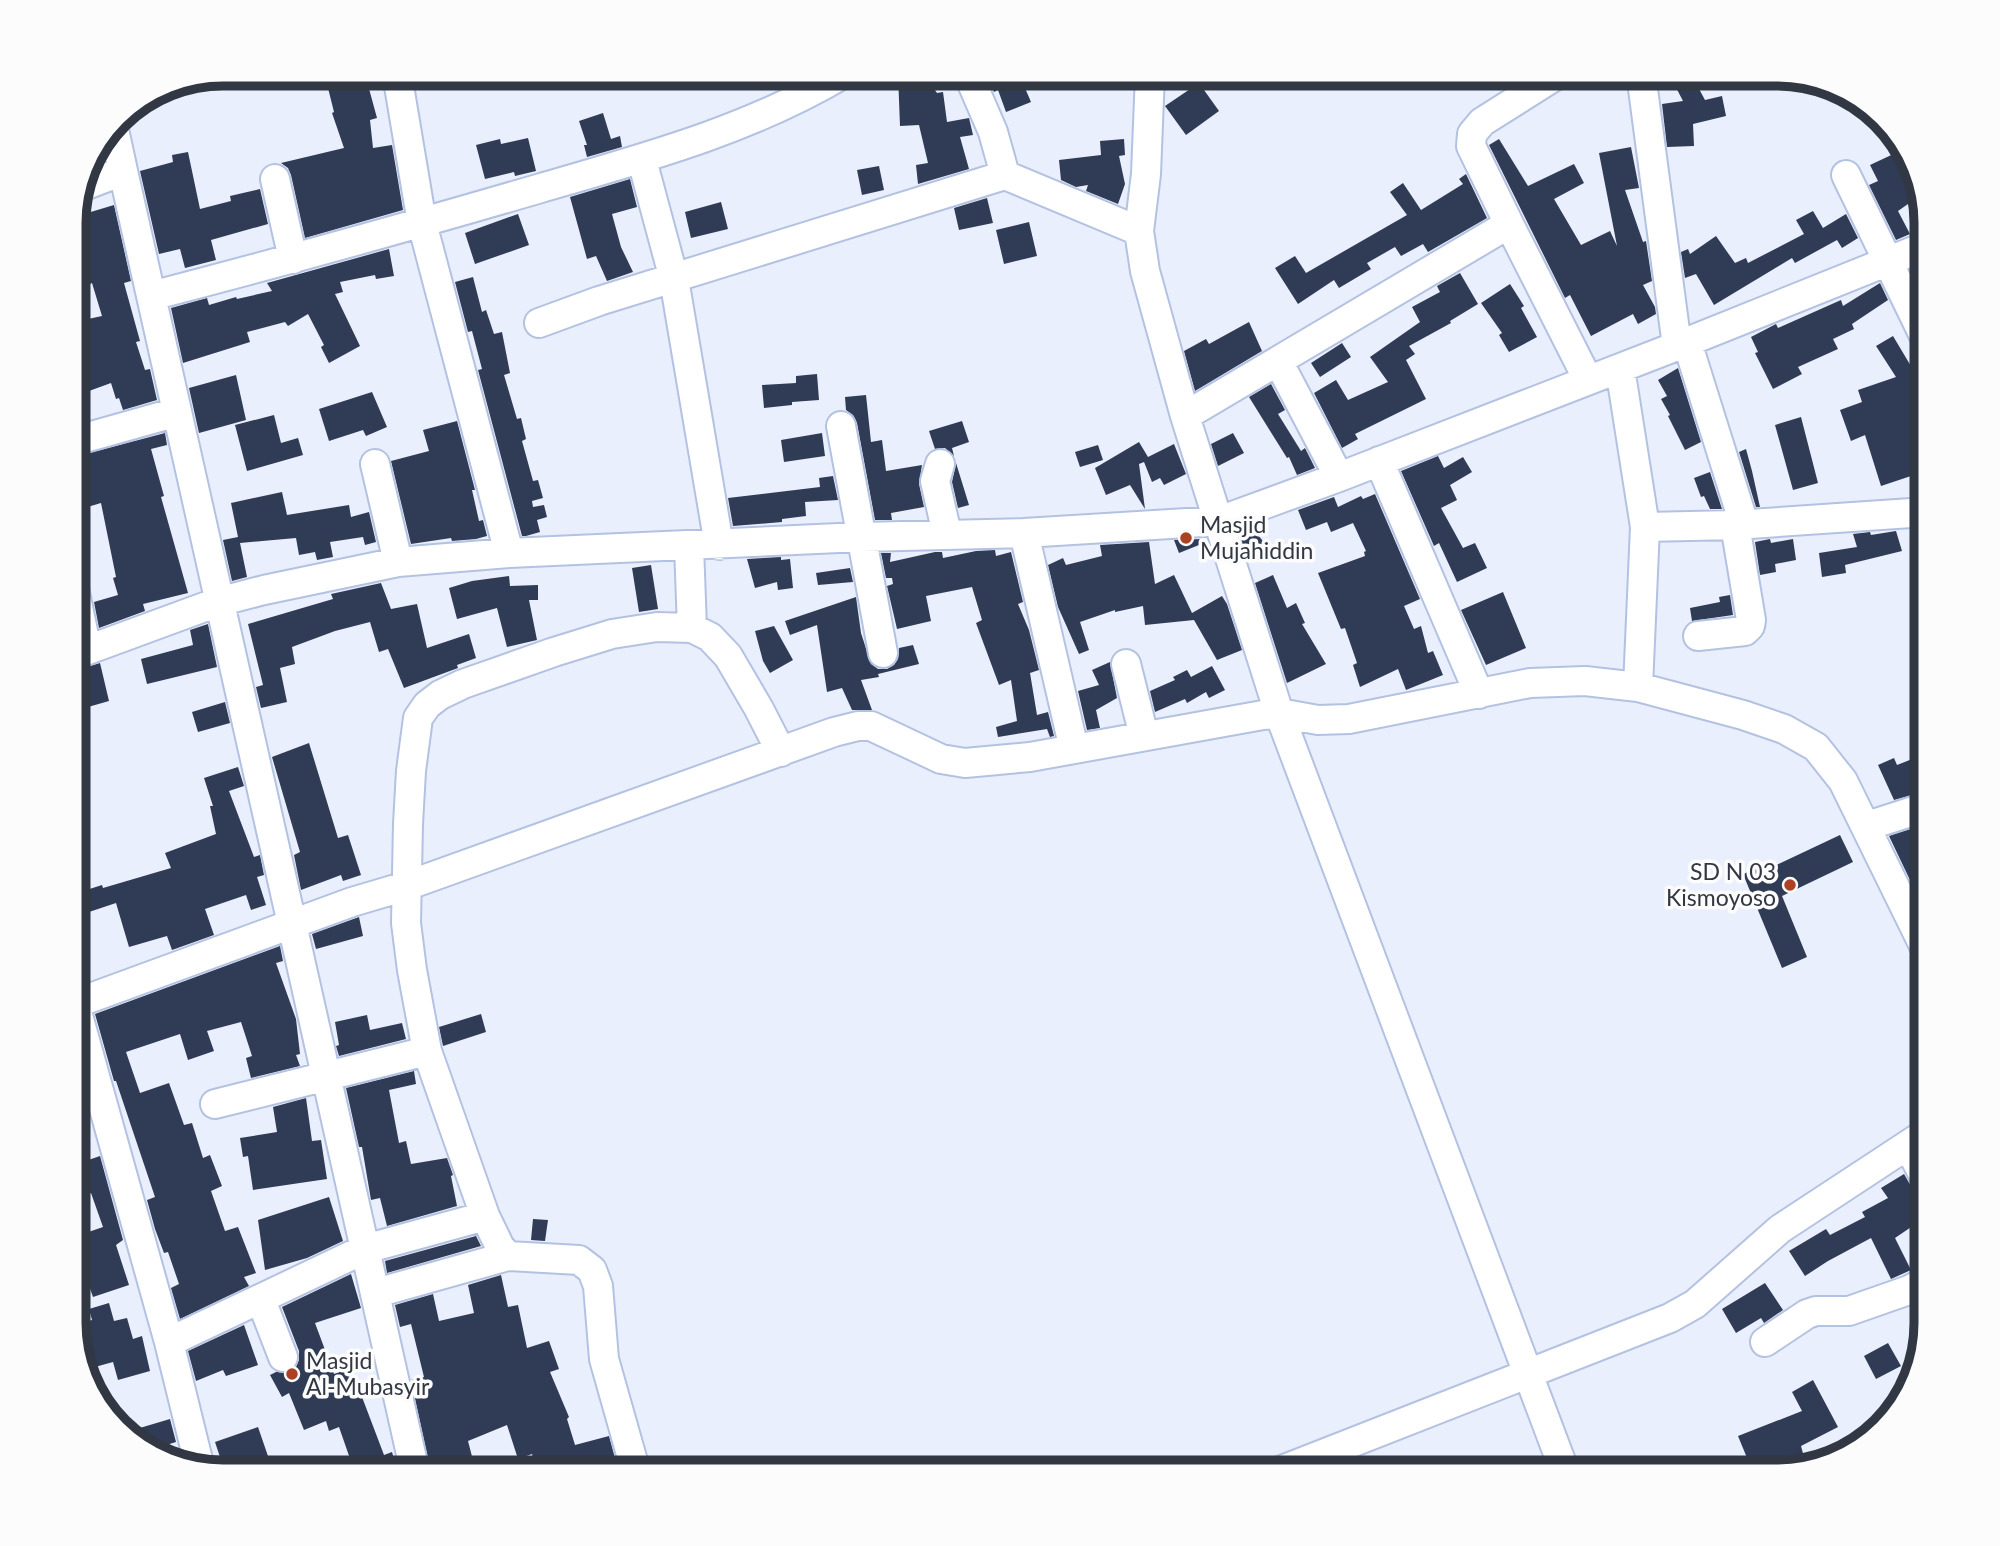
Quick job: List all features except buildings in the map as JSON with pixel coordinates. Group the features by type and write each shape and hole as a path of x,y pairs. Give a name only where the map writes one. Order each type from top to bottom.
{"street":[{"path":"399,86 422,223 509,553"},
{"path":"151,296 293,259 642,160 719,134 818,86"},
{"path":"973,86 993,132 1005,175"},
{"path":"1150,86 1146,174 1139,231 1145,271 1185,416 1279,713 1560,1460"},
{"path":"1539,86 1482,122 1472,134 1471,146 1588,380"},
{"path":"1643,86 1682,344 1739,525 1751,620 1745,631 1698,636"},
{"path":"116,138 412,1460"},
{"path":"642,160 674,279 719,545"},
{"path":"92,183 123,171"},
{"path":"539,323 599,301 1005,175 1139,231"},
{"path":"1846,175 1914,314"},
{"path":"275,179 293,259"},
{"path":"1185,416 1509,224"},
{"path":"86,651 218,602 398,562 509,553 861,537 1024,533 1219,521 1682,344 1914,251"},
{"path":"1278,361 1339,477"},
{"path":"1620,368 1645,527 1638,687"},
{"path":"86,438 177,412"},
{"path":"841,426 883,653"},
{"path":"1379,461 1479,694"},
{"path":"374,464 398,562"},
{"path":"940,464 935,481 947,534"},
{"path":"1645,527 1739,525 1914,513"},
{"path":"1024,533 1074,749"},
{"path":"689,546 692,628"},
{"path":"508,1256 500,1247 485,1216 427,1051 406,923 408,824 418,718 427,705 440,695 463,684 612,634 657,627 692,628 710,637 728,656 781,752"},
{"path":"1126,664 1144,736"},
{"path":"86,999 834,732 858,726 871,726 941,759 965,763 1030,757 1279,713 1318,720 1349,719 1530,683 1571,681 1638,687 1774,725 1816,747 1843,781 1914,923"},
{"path":"1867,826 1914,811"},
{"path":"86,1046 169,1342 198,1458"},
{"path":"215,1104 427,1051"},
{"path":"1308,1460 1670,1318 1695,1304 1780,1228 1914,1141"},
{"path":"169,1342 365,1249 485,1216"},
{"path":"376,1293 508,1256 579,1260 592,1270 598,1286 604,1359 633,1460"},
{"path":"1765,1342 1807,1314 1816,1311 1849,1311 1914,1288"},
{"path":"261,1300 283,1357"}],"place":[{"name":"Masjid Mujahiddin","path":"1186,538"},
{"name":"SD N 03 Kismoyoso","path":"1790,885"},
{"name":"Masjid Al-Mubasyir","path":"292,1374"}]}
